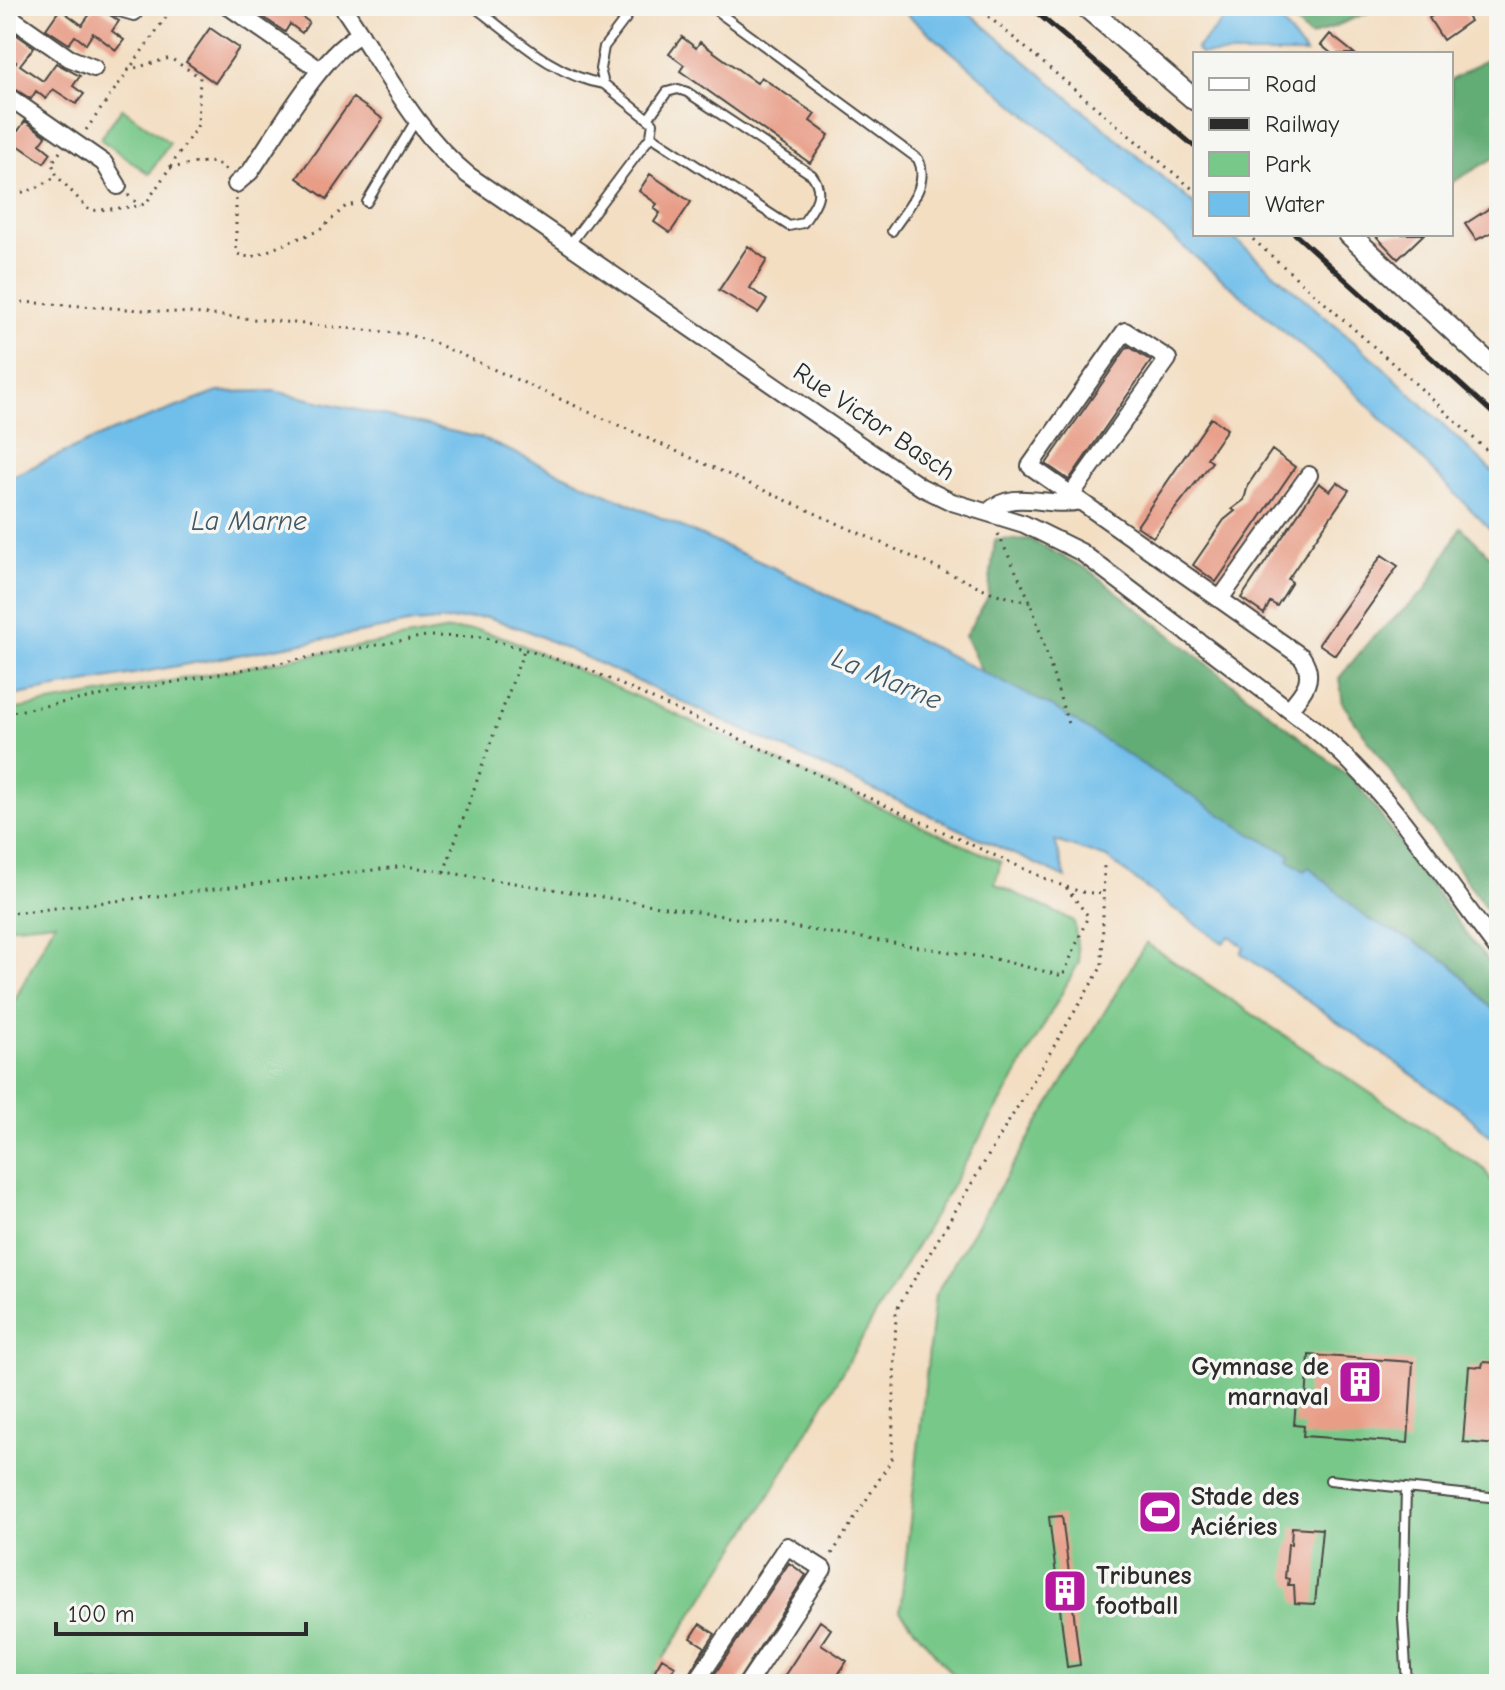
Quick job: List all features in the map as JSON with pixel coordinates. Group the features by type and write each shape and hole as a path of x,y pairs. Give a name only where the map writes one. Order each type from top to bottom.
{"street":[{"path":"113,6 134,12"},
{"path":"228,6 320,70"},
{"name":"Rue Victor Basch","path":"342,6 436,146 459,167 921,487 952,502 1033,527 1081,552 1330,742 1388,802 1499,951"},
{"path":"1085,6 1193,98"},
{"path":"6,14 69,58 94,68"},
{"path":"236,184 250,172 320,70 361,34"},
{"path":"6,95 104,163 118,186"},
{"path":"1351,236 1499,373"},
{"path":"988,512 1004,500 1014,498 1055,504 1075,498 1168,359 1125,331 1030,466 1075,498 1220,599 1302,657 1308,666 1309,679 1304,692 1289,709"},
{"path":"1220,599 1309,475"},
{"path":"695,1684 787,1546 823,1569 747,1684"}],"lane":[{"path":"473,6 558,70 581,81 604,84 653,123 651,136 570,244"},
{"path":"604,6 625,20"},
{"path":"604,84 600,69 604,47 635,6"},
{"path":"710,6 918,159 923,168 920,188 892,231"},
{"path":"648,119 667,92 678,89 687,92 812,175 820,192 818,202 803,223 789,226 651,136"},
{"path":"367,202 417,119"},
{"path":"1330,1480 1499,1498"},
{"path":"1406,1488 1403,1618 1407,1684"}],"path":[{"path":"128,70 170,58 200,77 198,125 147,202 140,206 90,211 57,176 52,163 73,141 174,6"},
{"path":"976,6 1193,189"},
{"path":"170,168 213,162 223,165 236,184 236,252 241,256 252,257 320,230 346,206 367,202"},
{"path":"6,191 19,194 30,192 57,176"},
{"path":"1249,236 1499,462"},
{"path":"6,301 189,313 406,334 435,343 993,593 1031,603"},
{"path":"988,512 1031,603 1069,727"},
{"path":"6,713 426,636 483,637 585,668 1065,886 1081,892 1105,894"},
{"path":"444,872 524,650"},
{"path":"823,1569 892,1459 896,1312 900,1303 1102,966 1104,864"},
{"path":"6,914 406,866 995,959 1063,976 1088,916 1065,886"}],"green space":[{"path":"1280,6 1383,6 1310,37"},
{"path":"1499,52 1499,155 1453,182 1453,79"},
{"path":"122,108 170,143 149,174 100,139"},
{"path":"1461,527 1499,565 1499,927 1343,704 1339,678 1372,638 1425,591"},
{"path":"1029,539 1089,570 1356,782 1469,938 1499,974 1499,1044 989,687 965,636 988,597 995,540"},
{"path":"449,630 478,630 509,639 1001,862 995,884 1074,921 1079,962 1008,1090 765,1503 647,1684 6,1684 6,1017 55,922 6,927 6,711"},
{"path":"1146,943 1484,1169 1499,1192 1499,1684 960,1684 900,1611 935,1295"}],"water":[{"path":"897,6 961,6 1193,203 1193,236 1231,236 1382,366 1499,478 1499,538 1350,387"},
{"path":"1237,6 1269,6 1304,52 1199,52 1196,49"},
{"name":"La Marne","path":"274,391 481,438 774,568 1051,706 1253,835 1291,855 1288,860 1304,871 1309,867 1369,920 1451,964 1499,1016 1499,1144 1463,1111 1241,953 1244,947 1230,936 1223,943 1107,858 1055,841 1066,878 528,631 487,617 414,623 6,697 6,479 112,431 218,392"}],"building":[{"path":"96,6 119,21 112,31 124,40 116,50 93,33 86,44 75,36 69,44 46,29 60,9 82,25"},
{"path":"271,6 287,6 309,22 302,33 290,24 285,32 263,17"},
{"path":"1436,6 1460,6 1470,21 1443,40 1429,18 1439,11"},
{"path":"210,28 239,48 215,83 186,62"},
{"path":"10,30 34,47 20,65 43,81 56,63 80,76 73,86 84,94 76,104 53,89 46,99 36,91 31,99 7,84 13,75 9,71 16,62 6,55 6,37"},
{"path":"1330,34 1352,52 1330,52 1321,45"},
{"path":"682,37 696,48 700,42 757,83 761,77 815,114 810,121 829,135 810,163 680,71 684,65 669,54"},
{"path":"353,98 383,119 327,199 297,178"},
{"path":"6,121 18,131 25,121 46,136 40,144 51,153 44,163 6,137"},
{"path":"650,174 691,202 670,233 654,222 660,213 654,208 657,204 639,191"},
{"path":"1499,202 1499,229 1476,240 1465,224"},
{"path":"1376,236 1422,236 1398,259"},
{"path":"748,246 767,260 750,288 767,300 758,313 719,290"},
{"path":"1128,346 1151,361 1069,480 1046,464"},
{"path":"1211,418 1227,429 1207,458 1212,462 1153,537 1137,526"},
{"path":"1272,450 1295,467 1216,582 1193,565 1224,520 1235,511 1232,509 1244,500 1248,485"},
{"path":"1337,482 1349,490 1288,579 1292,582 1277,606 1270,602 1264,614 1241,598 1319,483 1330,491"},
{"path":"1382,555 1398,566 1335,655 1319,644"},
{"name":"Gymnase de marnaval","path":"1309,1355 1413,1362 1408,1443 1303,1436 1304,1426 1294,1425 1296,1401 1306,1402"},
{"path":"1483,1362 1499,1363 1499,1445 1463,1442 1469,1366 1482,1367"},
{"name":"Tribunes football","path":"1062,1516 1080,1665 1067,1667 1049,1517"},
{"path":"1292,1527 1322,1529 1315,1604 1295,1603 1294,1585 1288,1585 1289,1579 1285,1578"},
{"path":"789,1563 806,1575 736,1684 708,1684"},
{"path":"820,1621 831,1629 821,1644 847,1661 832,1684 779,1684"},
{"path":"700,1624 715,1634 690,1672 705,1647 691,1638"},
{"path":"662,1658 675,1666 667,1678 655,1670"}],"railway":[{"path":"1029,6 1193,145"},
{"path":"1297,236 1499,419"}],"place":[{"name":"Gymnase de marnaval","path":"1360,1382"},
{"name":"Stade des Aciéries","path":"1160,1512"},
{"name":"Tribunes football","path":"1065,1591"}]}
